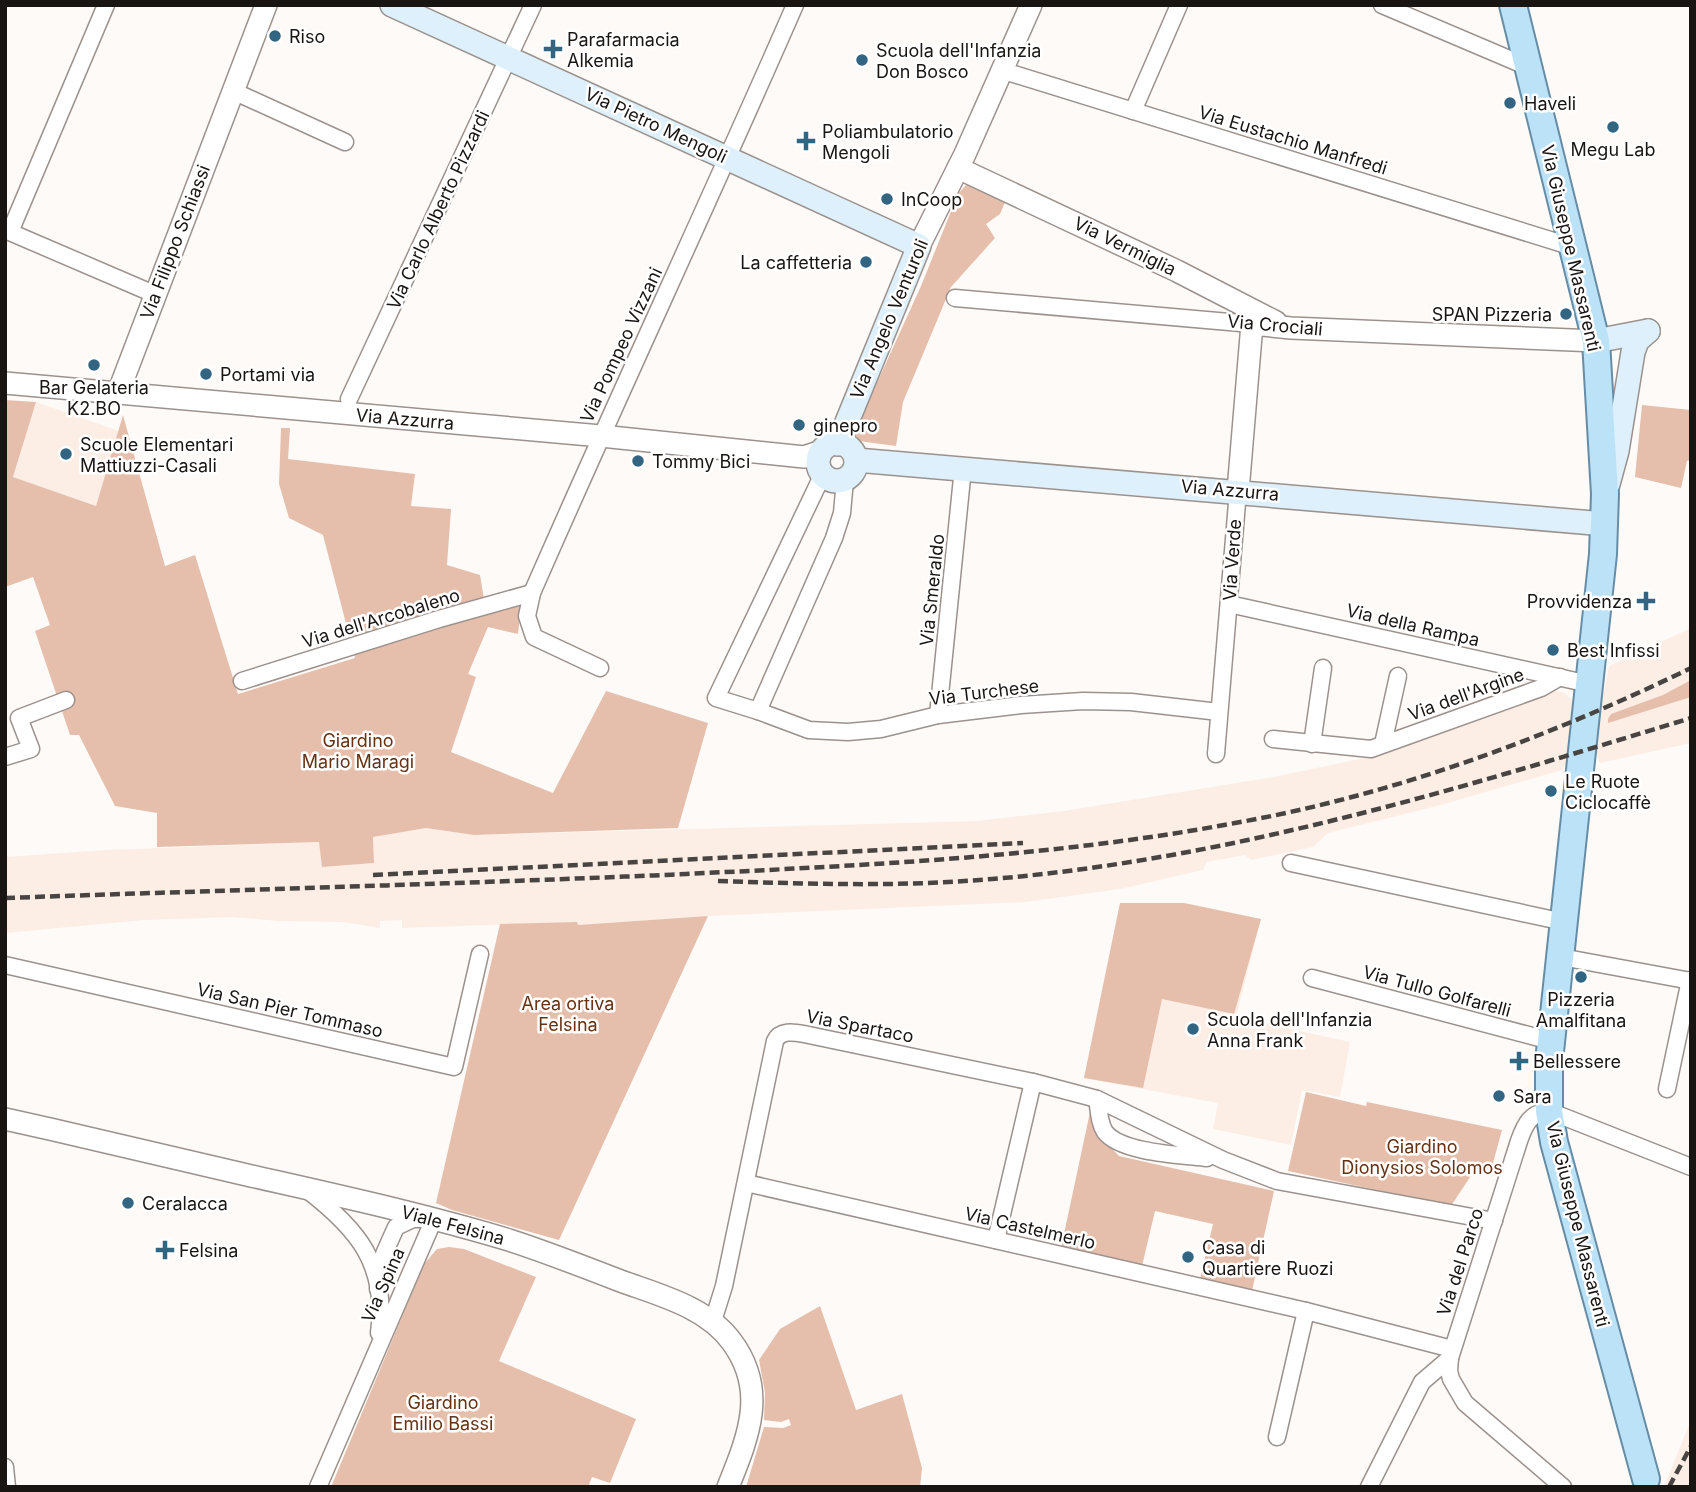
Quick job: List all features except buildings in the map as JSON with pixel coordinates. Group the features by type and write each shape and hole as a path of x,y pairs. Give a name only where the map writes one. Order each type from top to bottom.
{"main road":[{"name":"Via Giuseppe Massarenti","path":"1513,5 1596,341 1605,494 1605,524 1549,1071 1549,1111 1554,1142 1646,1479"},
{"name":"Via Pietro Mengoli","path":"406,8 919,246"},
{"name":"Via Angelo Venturoli","path":"830,462 919,246"},
{"name":"Via Giuseppe Massarenti","path":"1596,341 1648,331 1637,341 1633,352 1617,452 1605,494"},
{"name":"Via Azzurra","path":"830,462 963,468 1605,524"}],"street":[{"path":"106,5 8,231 155,294"},
{"name":"Via Filippo Schiassi","path":"118,393 266,5"},
{"name":"Via Carlo Alberto Pizzardi","path":"346,407 533,5"},
{"name":"Via Pompeo Vizzani","path":"600,668 534,637 527,616 532,593 795,5"},
{"name":"Via Angelo Venturoli","path":"919,246 1031,5"},
{"path":"1133,111 1179,5"},
{"path":"1382,5 1528,67"},
{"name":"Via Eustachio Manfredi","path":"1001,70 1573,247"},
{"path":"233,91 345,142"},
{"name":"Via Vermiglia","path":"958,167 1291,328"},
{"name":"Via Crociali","path":"955,298 1291,328 1596,341"},
{"name":"Via Verde","path":"1216,754 1252,324"},
{"name":"Via Azzurra","path":"5,383 346,407 830,462"},
{"path":"758,711 834,538 842,513 830,462"},
{"name":"Via Turchese","path":"830,462 716,698 809,730 848,732 881,729 938,715 1083,701 1131,702 1219,712"},
{"name":"Via Smeraldo","path":"938,715 963,468"},
{"name":"Via dell'Arcobaleno","path":"242,681 532,593"},
{"name":"Via della Rampa","path":"1229,604 1589,684"},
{"path":"1312,744 1323,668"},
{"name":"Via dell'Argine","path":"1384,744 1398,676"},
{"name":"Via dell'Argine","path":"1273,739 1371,749 1541,688 1560,677"},
{"path":"5,757 31,749 19,718 66,700"},
{"path":"1291,863 1564,922"},
{"name":"Via San Pier Tommaso","path":"5,965 454,1067 480,954"},
{"path":"1561,957 1690,980 1667,1089"},
{"name":"Via Tullo Golfarelli","path":"1312,978 1552,1041"},
{"name":"Via Spartaco","path":"713,1321 724,1286 774,1045 780,1034 797,1033 1033,1082 1097,1099 1223,1160 1276,1181 1494,1221"},
{"path":"996,1240 1033,1082"},
{"name":"Via Spartaco","path":"1097,1099 1104,1130 1118,1141 1166,1153 1223,1160"},
{"path":"1549,1111 1691,1167"},
{"name":"Via del Parco","path":"1451,1354 1523,1128 1533,1116 1549,1111"},
{"name":"Viale Felsina","path":"5,1119 433,1219 508,1240 677,1303 713,1321 739,1352 750,1379 752,1419 747,1441 729,1487"},
{"name":"Via Castelmerlo","path":"746,1183 1306,1311 1451,1354"},
{"name":"Via Spina","path":"304,1188 335,1212 352,1230 365,1248 379,1289"},
{"name":"Via Spina","path":"318,1487 433,1219 414,1219 396,1227 384,1254 379,1289 377,1346"},
{"path":"1277,1437 1306,1311"},
{"path":"1368,1487 1422,1382 1451,1354"},
{"path":"1451,1354 1451,1379 1465,1404 1563,1487"},
{"path":"5,1467 7,1487"}],"shaded area":[{"name":"Scuole Elementari Mattiuzzi-Casali","path":"36,402 119,431 96,506 13,477"},
{"path":"1691,628 1691,743 1600,763 1596,753 1568,762 1562,770 1437,806 1328,833 1313,847 1251,860 1245,855 1207,862 1203,870 1120,889 1025,902 708,916 578,925 577,922 402,928 402,920 380,921 380,928 343,922 233,917 144,920 5,933 5,857 107,850 319,842 323,867 374,863 373,837 426,828 474,835 977,821 1064,811 1274,777 1364,758 1552,690 1565,693 1575,703 1604,692 1609,666"},
{"name":"Scuola dell'Infanzia Anna Frank","path":"1120,903 1184,903 1261,919 1236,1017 1350,1042 1340,1097 1302,1090 1291,1145 1213,1129 1218,1103 1084,1078"},
{"path":"1691,1420 1691,1487 1664,1487"}],"green space":[{"path":"977,179 1009,193 1000,214 986,224 995,238 951,287 903,402 896,446 851,440 921,286 958,194 966,185"},
{"name":"Giardino Mario Maragi","path":"5,400 36,402 13,477 96,506 123,415 165,566 195,555 238,694 355,658 323,535 289,518 279,484 281,428 290,428 288,459 415,474 411,506 451,509 447,565 480,575 484,599 523,591 518,634 488,627 468,674 476,677 451,752 553,793 606,691 708,723 678,828 474,835 426,828 373,837 374,863 322,867 319,842 157,847 157,813 115,806 79,735 70,735 35,631 50,625 33,577 5,587"},
{"path":"1642,405 1691,410 1691,460 1687,461 1681,488 1635,477"},
{"path":"1691,680 1691,697 1608,723 1611,714 1663,695"},
{"path":"1120,903 1184,903 1261,919 1234,1014 1162,999 1143,1088 1084,1078"},
{"name":"Area ortiva Felsina","path":"708,916 559,1240 436,1203 500,924 577,922 578,925"},
{"name":"Giardino Dionysios Solomos","path":"1306,1092 1366,1106 1367,1102 1502,1130 1490,1174 1474,1171 1451,1206 1288,1171"},
{"path":"1090,1112 1099,1135 1119,1156 1274,1191 1252,1291 1200,1279 1213,1224 1155,1211 1142,1266 1061,1248"},
{"name":"Giardino Emilio Bassi","path":"437,1249 464,1249 536,1277 499,1361 636,1419 610,1483 592,1477 588,1487 331,1487 424,1264"},
{"path":"820,1306 856,1410 902,1394 922,1468 920,1487 746,1487 764,1427 783,1428 791,1425 789,1419 781,1422 764,1420 765,1393 759,1360 780,1329"}],"railway":[{"path":"5,898 755,871 1030,852 1167,835 1294,811 1411,780 1581,718 1691,668"},
{"path":"718,881 855,884 958,882 1082,869 1170,855 1346,817 1519,770 1691,718"},
{"path":"373,875 1023,843"},
{"path":"1669,1487 1691,1446"}],"place":[{"name":"Riso","path":"275,36"},
{"name":"Parafarmacia Alkemia","path":"553,49"},
{"name":"Scuola dell'Infanzia Don Bosco","path":"862,60"},
{"name":"Haveli","path":"1510,103"},
{"name":"Megu Lab","path":"1613,127"},
{"name":"Poliambulatorio Mengoli","path":"806,141"},
{"name":"InCoop","path":"887,199"},
{"name":"La caffetteria","path":"866,262"},
{"name":"SPAN Pizzeria","path":"1566,314"},
{"name":"Bar Gelateria K2.BO","path":"94,365"},
{"name":"Portami via","path":"206,374"},
{"name":"ginepro","path":"799,425"},
{"name":"Scuole Elementari Mattiuzzi-Casali","path":"66,454"},
{"name":"Tommy Bici","path":"638,461"},
{"name":"Provvidenza","path":"1646,601"},
{"name":"Best Infissi","path":"1553,650"},
{"name":"Le Ruote Ciclocaffè","path":"1551,791"},
{"name":"Pizzeria Amalfitana","path":"1581,977"},
{"name":"Scuola dell'Infanzia Anna Frank","path":"1193,1029"},
{"name":"Bellessere","path":"1519,1061"},
{"name":"Sara","path":"1499,1096"},
{"name":"Ceralacca","path":"128,1203"},
{"name":"Felsina","path":"165,1250"},
{"name":"Casa di Quartiere Ruozi","path":"1188,1257"}]}
